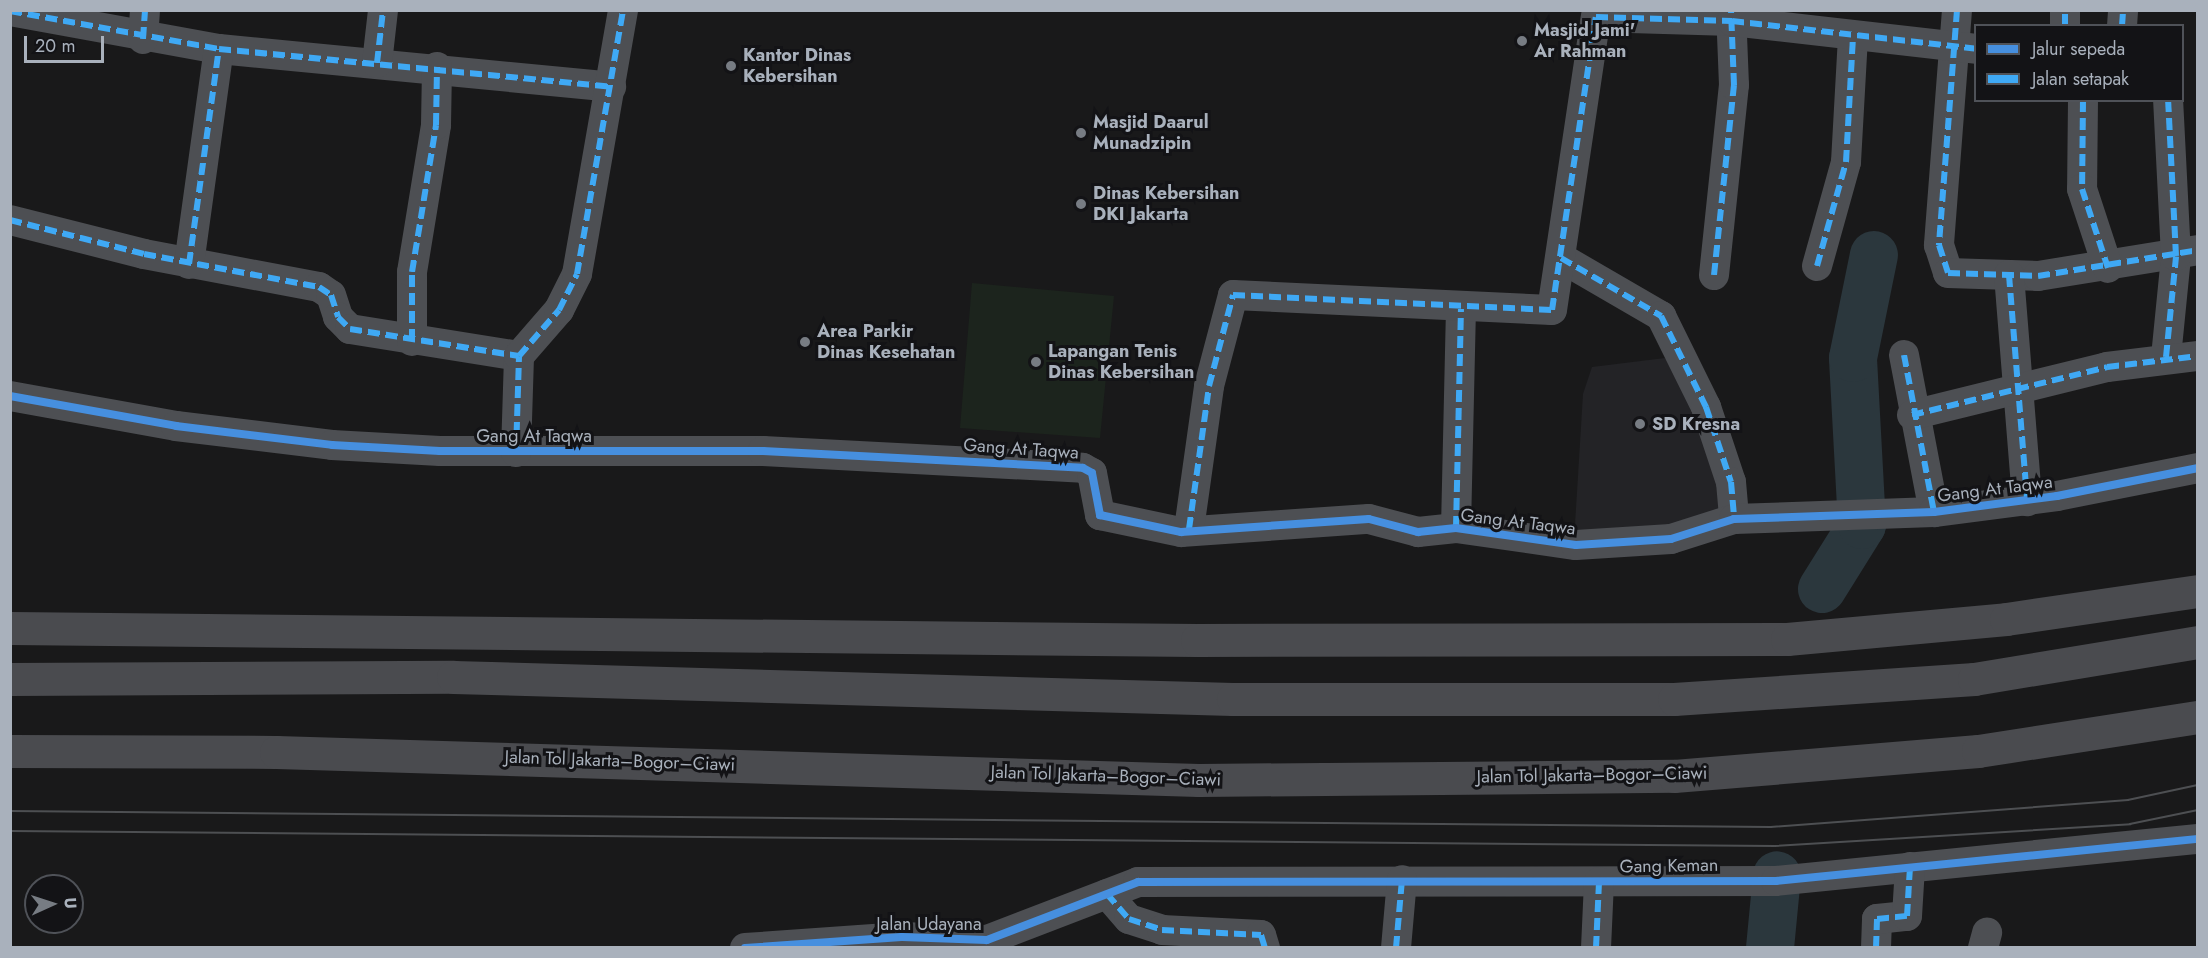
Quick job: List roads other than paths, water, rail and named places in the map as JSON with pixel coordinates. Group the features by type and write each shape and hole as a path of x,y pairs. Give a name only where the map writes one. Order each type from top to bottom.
{"highway":[{"path":"10,628 1197,640 1786,639 2006,619 2198,591"},
{"path":"10,679 453,677 1233,699 1674,699 1974,679 2198,642"},
{"name":"Jalan Tol Jakarta–Bogor–Ciawi","path":"10,751 310,753 1199,780 1674,776 1978,752 2198,717"}],"street":[{"path":"377,63 383,10"},
{"path":"516,452 519,356 559,310 577,274 623,10"},
{"path":"1957,10 1965,48 1942,265 1948,273 2009,274 2108,268 2187,253"},
{"path":"10,11 144,25 219,49 437,67 611,87"},
{"path":"1189,529 1209,386 1233,295 1461,309 1552,310 1596,14 1731,16 1852,37 1965,48"},
{"path":"1714,275 1729,165 1731,16"},
{"path":"1817,266 1842,187 1850,138 1852,37"},
{"path":"189,264 219,49"},
{"path":"412,341 412,272 436,125 437,67"},
{"path":"2083,102 2082,189 2108,268"},
{"path":"2166,357 2187,253 2168,102"},
{"path":"10,220 189,264 319,287 331,296 338,317 350,329 412,341 519,356"},
{"path":"1561,258 1661,316 1706,406 1731,482 1734,519"},
{"path":"2009,274 2022,385 2027,501"},
{"path":"1456,528 1461,309"},
{"path":"1904,355 1912,416 1934,512"},
{"path":"1912,416 2022,385 2166,357 2198,356"},
{"name":"Gang At Taqwa","path":"10,396 273,439 516,452 775,451 1083,468 1092,473 1100,515 1181,532 1189,529 1369,519 1418,532 1456,528 1576,545 1671,539 1734,519 1934,512 2027,501 2198,468"},
{"name":"Gang Keman","path":"1138,882 1776,881 2198,839"},
{"path":"1876,948 1877,919 1906,916 1910,867"},
{"path":"1396,948 1402,880"},
{"name":"Jalan Udayana","path":"745,948 902,937 986,944 1138,882"},
{"path":"1596,948 1599,882"},
{"path":"1107,894 1129,919 1162,930 1261,935 1265,948"}],"waterway":[{"path":"1822,589 1862,525 1853,358 1874,255"},
{"path":"1770,948 1777,875"}],"tram line":[{"path":"10,811 1771,827 2128,800 2198,785"},
{"path":"10,831 1775,846 2130,824 2198,810"}],"place":[{"name":"Masjid Jami' Ar Rahman","path":"1522,41"},
{"name":"Kantor Dinas Kebersihan","path":"731,66"},
{"name":"Masjid Daarul Munadzipin","path":"1081,133"},
{"name":"Dinas Kebersihan DKI Jakarta","path":"1081,204"},
{"name":"Area Parkir Dinas Kesehatan","path":"805,342"},
{"name":"Lapangan Tenis Dinas Kebersihan","path":"1036,362"},
{"name":"SD Kresna","path":"1640,424"}]}
